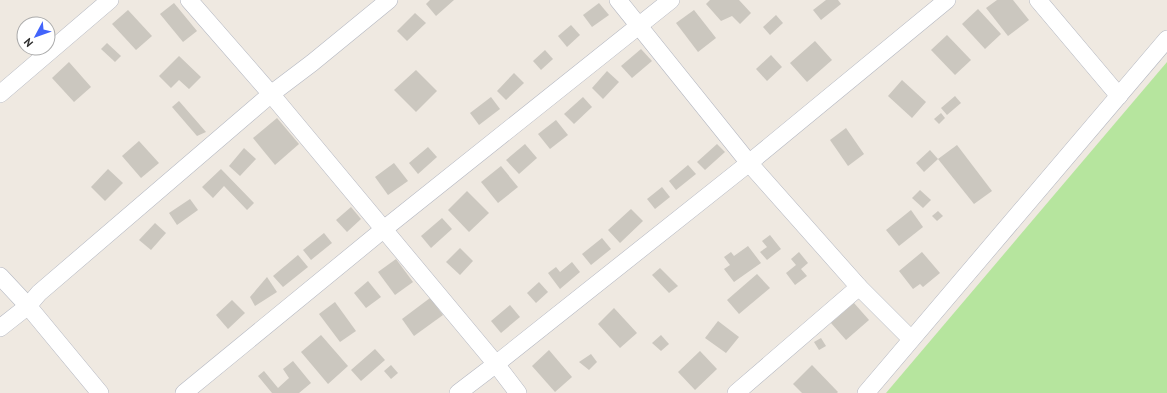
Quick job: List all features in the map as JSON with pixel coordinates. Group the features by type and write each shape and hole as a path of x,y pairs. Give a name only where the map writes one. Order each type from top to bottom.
{"street":[{"path":"0,94 110,0"},
{"path":"189,0 271,94 496,364 518,393"},
{"path":"0,328 28,306 39,293 271,94 312,64 389,0"},
{"path":"618,0 749,163 859,287 911,339"},
{"path":"184,393 384,229 671,0"},
{"path":"458,393 749,163 947,0"},
{"path":"1038,0 1119,96"},
{"path":"866,393 1167,39"},
{"path":"0,276 28,306 100,393"},
{"path":"736,393 859,287"}],"green space":[{"path":"1167,62 1167,393 886,393"}],"building":[{"path":"430,0 454,0 436,16 426,4"},
{"path":"710,0 739,0 751,13 740,24 732,16 721,21 706,4"},
{"path":"826,0 838,0 841,4 821,20 813,10"},
{"path":"997,0 1013,0 1029,20 1008,36 986,8"},
{"path":"174,3 197,31 183,42 160,14"},
{"path":"599,3 609,15 592,27 583,15"},
{"path":"978,9 1001,34 985,49 962,24"},
{"path":"128,10 152,36 136,50 112,24"},
{"path":"694,10 716,38 698,52 676,23"},
{"path":"415,13 426,23 407,41 397,31"},
{"path":"776,15 783,23 770,35 763,27"},
{"path":"571,25 580,35 567,47 558,36"},
{"path":"947,35 971,60 955,75 931,50"},
{"path":"815,41 832,60 807,82 790,63"},
{"path":"107,43 121,56 115,62 101,49"},
{"path":"641,49 652,61 632,78 621,66"},
{"path":"545,50 553,59 541,70 533,61"},
{"path":"771,55 782,67 767,81 756,69"},
{"path":"179,56 201,77 189,89 179,80 171,88 159,76"},
{"path":"69,62 91,87 74,102 52,78"},
{"path":"416,70 437,91 416,112 394,90"},
{"path":"607,71 619,82 603,99 592,88"},
{"path":"514,73 524,83 506,100 497,91"},
{"path":"902,80 926,102 912,118 888,96"},
{"path":"955,96 961,103 947,115 941,108"},
{"path":"491,97 500,109 479,125 470,113"},
{"path":"583,97 592,107 574,124 564,114"},
{"path":"179,101 206,132 197,136 172,107"},
{"path":"941,113 945,118 939,124 934,119"},
{"path":"277,118 299,144 275,165 253,138"},
{"path":"556,120 568,135 550,149 538,134"},
{"path":"846,128 864,154 848,166 830,140"},
{"path":"139,141 159,163 141,178 122,156"},
{"path":"525,144 537,158 519,174 506,160"},
{"path":"717,144 725,152 705,170 697,162"},
{"path":"957,145 992,191 974,204 938,159"},
{"path":"428,147 437,157 418,174 409,163"},
{"path":"244,148 256,159 240,176 229,166"},
{"path":"930,150 938,159 924,172 916,163"},
{"path":"394,163 408,181 388,195 375,177"},
{"path":"688,165 696,174 676,190 669,181"},
{"path":"501,166 518,187 498,203 481,182"},
{"path":"108,169 123,183 105,201 91,187"},
{"path":"221,169 254,203 247,210 224,186 213,198 202,187"},
{"path":"662,187 670,197 655,209 647,199"},
{"path":"920,190 931,200 923,208 912,198"},
{"path":"467,191 489,213 469,232 448,210"},
{"path":"190,199 198,210 177,225 169,213"},
{"path":"351,207 361,219 347,232 336,220"},
{"path":"631,209 643,221 620,243 608,230"},
{"path":"911,210 923,227 899,246 886,230"},
{"path":"938,211 943,216 937,221 932,216"},
{"path":"442,218 452,229 431,248 421,236"},
{"path":"155,223 166,233 151,250 139,240"},
{"path":"324,233 332,243 311,260 303,250"},
{"path":"770,235 781,249 767,260 760,252 767,247 762,241"},
{"path":"602,238 611,249 591,265 582,254"},
{"path":"748,246 761,263 734,282 724,269 730,265 724,257 731,252 734,256"},
{"path":"460,248 473,261 460,275 446,262"},
{"path":"799,252 808,263 801,269 807,276 795,285 786,273 796,265 791,259"},
{"path":"922,252 940,273 923,287 920,284 913,289 899,271"},
{"path":"298,255 308,267 283,287 273,276"},
{"path":"396,259 413,282 395,295 378,272"},
{"path":"572,262 580,272 560,289 548,273 556,267 560,272"},
{"path":"660,268 678,286 669,293 652,275"},
{"path":"757,274 770,288 739,314 727,300"},
{"path":"267,277 277,292 255,306 250,297"},
{"path":"368,281 381,297 366,308 354,293"},
{"path":"539,282 548,292 536,303 527,293"},
{"path":"430,298 443,315 414,336 402,319"},
{"path":"232,300 245,313 228,329 216,315"},
{"path":"335,302 356,331 340,342 319,314"},
{"path":"854,303 869,320 846,340 831,323"},
{"path":"510,305 520,317 501,333 491,321"},
{"path":"614,308 637,333 620,348 598,324"},
{"path":"718,321 739,337 726,353 705,338"},
{"path":"321,335 348,366 328,384 301,352"},
{"path":"661,335 669,344 661,351 652,343"},
{"path":"821,338 826,346 819,350 814,342"},
{"path":"375,349 385,360 361,381 351,370"},
{"path":"549,350 572,377 555,392 532,366"},
{"path":"700,351 717,369 695,390 678,372"},
{"path":"591,354 597,362 589,370 579,362"},
{"path":"293,361 311,383 299,393 272,393 258,376 264,371 278,388 289,378 283,369"},
{"path":"391,365 398,373 391,379 384,371"},
{"path":"812,365 838,392 837,393 802,393 793,384"}]}
